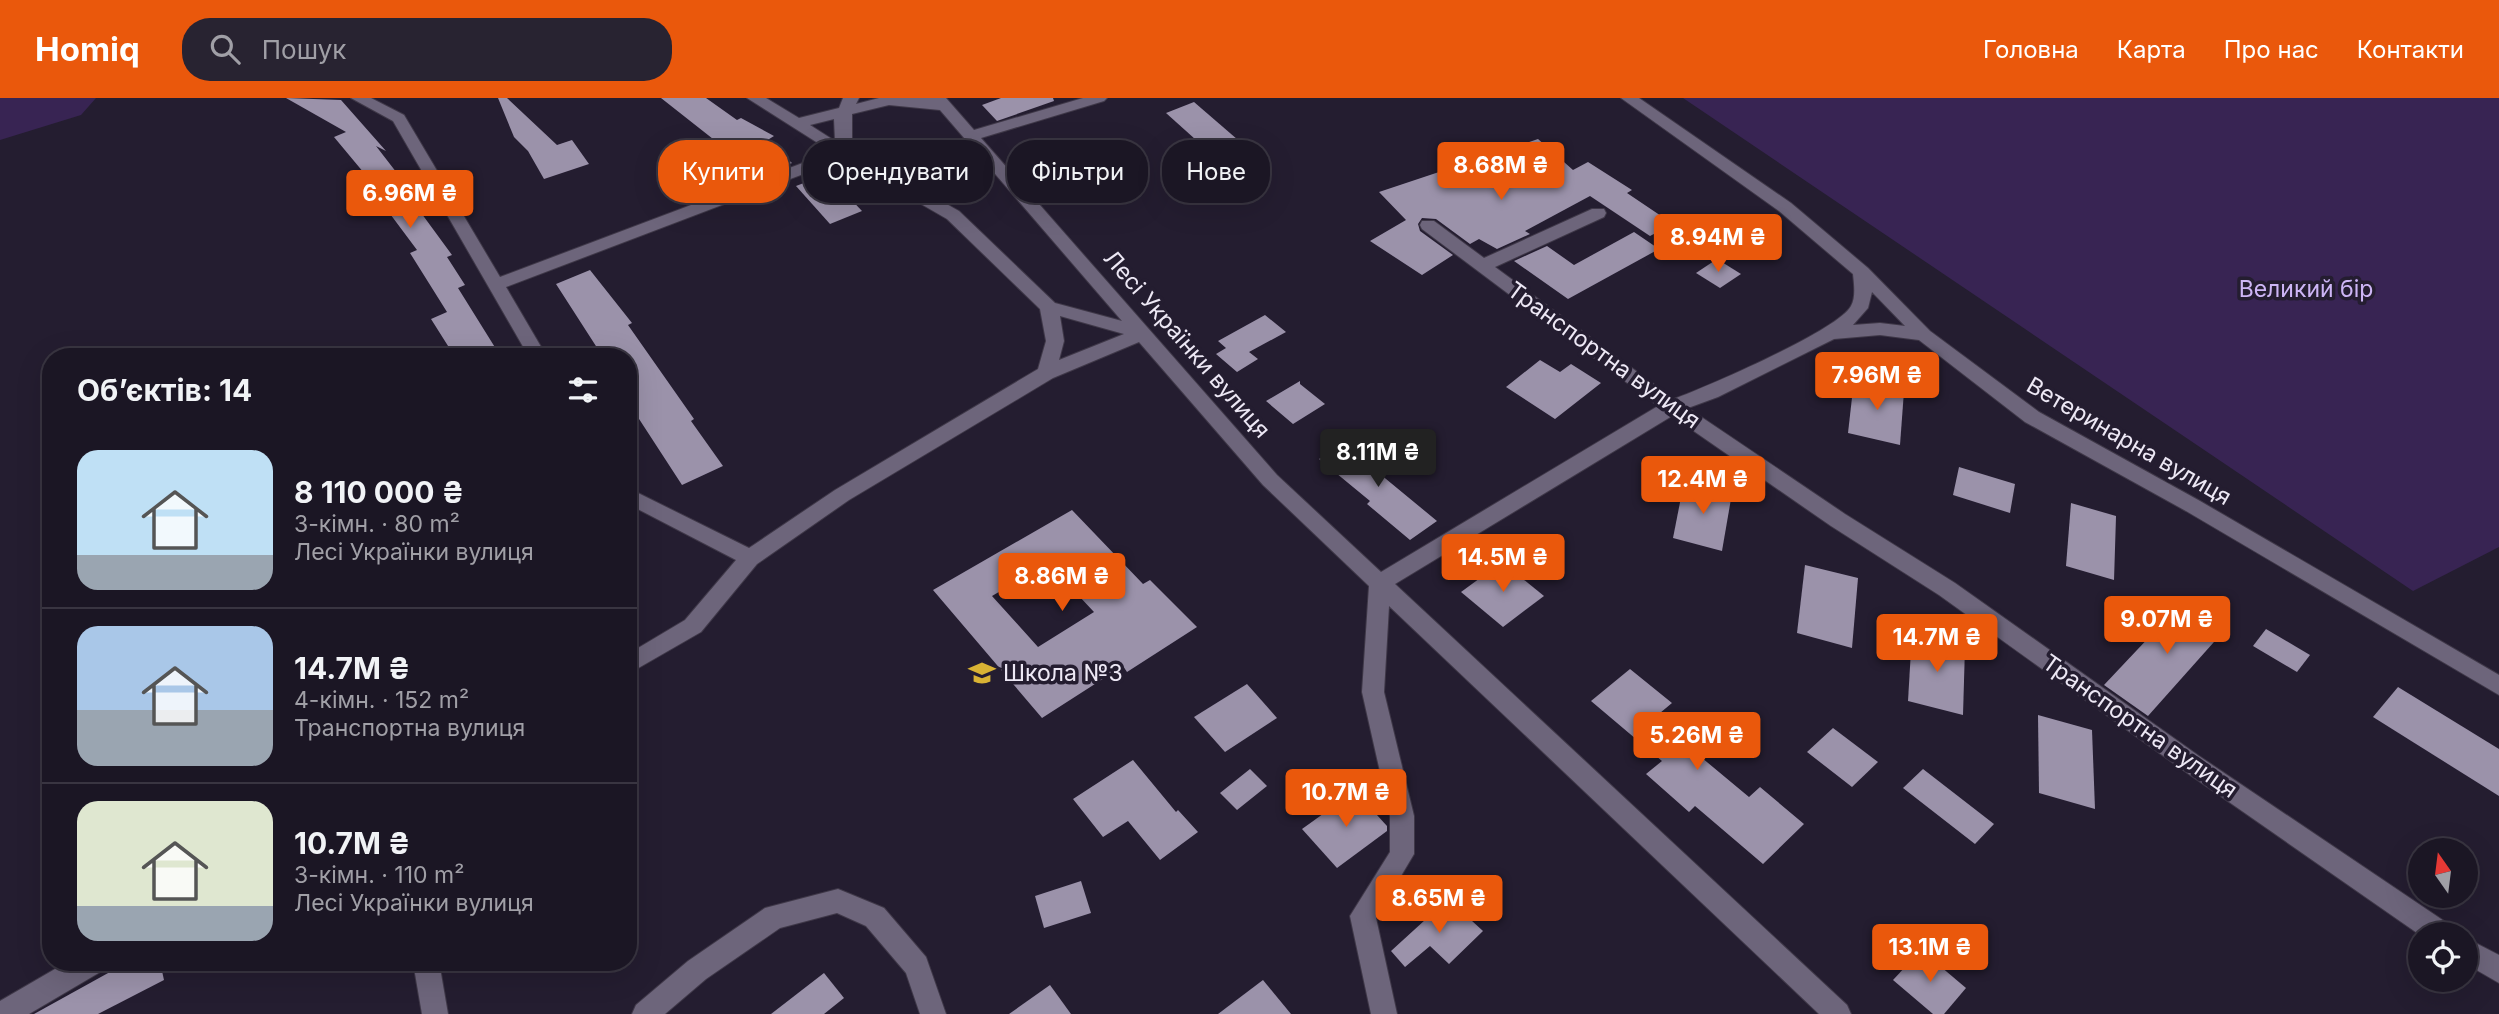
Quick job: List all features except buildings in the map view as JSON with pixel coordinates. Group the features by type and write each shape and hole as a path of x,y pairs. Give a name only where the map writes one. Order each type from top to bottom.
{"street":[{"path":"359,98 399,118 533,348"},
{"path":"755,98 824,140"},
{"path":"970,136 1098,98"},
{"name":"Ветеринарна вулиця","path":"1629,98 1785,208 1862,272 1924,335 2032,417 2193,506 2499,686"},
{"path":"799,123 849,104 889,100 942,102"},
{"name":"Лесі Українки вулиця","path":"942,102 1270,480 1838,1014"},
{"path":"843,140 842,119 849,104"},
{"path":"496,285 803,169"},
{"path":"932,203 953,215 1049,307 1143,333"},
{"path":"1482,266 1598,213"},
{"name":"Транспортна вулиця","path":"1428,225 1672,407 1838,520 1947,589 2191,763 2423,922"},
{"path":"1384,1014 1363,916 1402,854 1402,816 1373,692 1380,583 1672,407 1711,392 1831,333 1857,313 1865,299 1862,272"},
{"path":"1046,373 1055,341 1049,307"},
{"path":"1831,333 1880,329 1924,335"},
{"path":"637,660 693,626 750,558 842,495 1046,373 1143,333"},
{"path":"637,500 750,558"},
{"path":"645,1014 697,970 774,917 838,901 874,917 917,966 933,1014"},
{"path":"2478,957 2499,970"},
{"path":"4,1014 78,971"},
{"path":"428,971 435,1014"}],"green space":[{"path":"0,98 96,98 81,115 0,140"},
{"name":"Великий бір","path":"1683,98 2499,98 2499,547 2413,591"}],"place":[{"name":"Школа №3","path":"982,673"}]}
